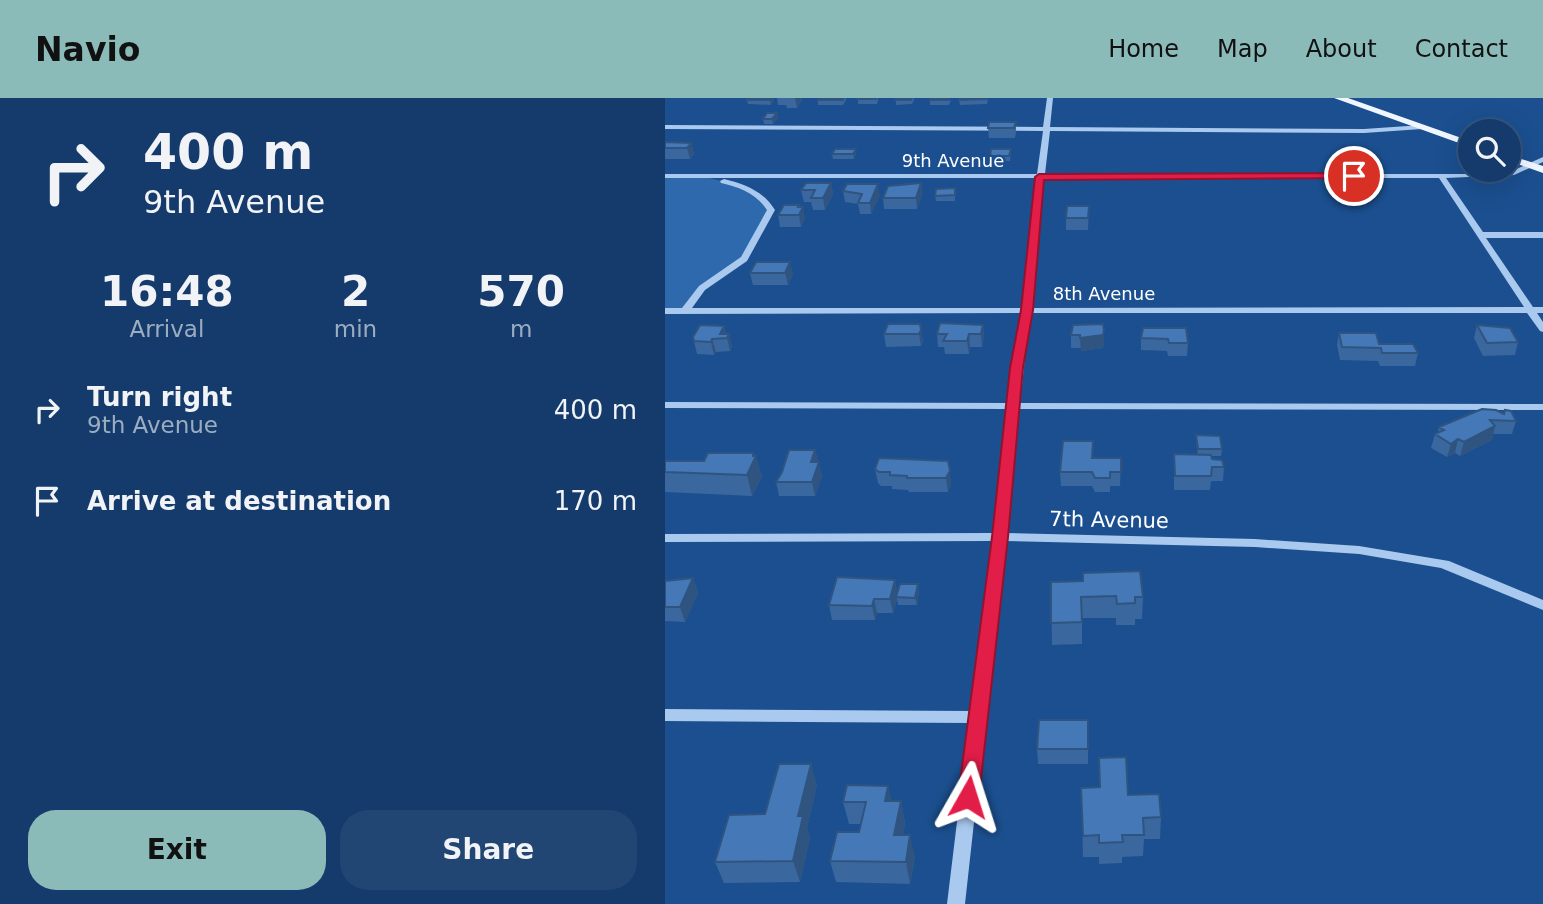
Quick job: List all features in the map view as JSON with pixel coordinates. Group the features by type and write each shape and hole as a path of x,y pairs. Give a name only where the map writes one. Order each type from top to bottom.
{"main road":[{"path":"1339,98 1458,140"},
{"path":"1521,162 1538,168"}],"street":[{"path":"956,904 1000,537 1016,368 1027,310 1039,177 1050,98"},
{"path":"665,127 1364,131 1422,127"},
{"path":"1538,168 1543,159"},
{"name":"9th Avenue","path":"665,176 1500,176 1538,168"},
{"path":"685,311 702,288 744,259 771,210 768,204 753,192 735,183 703,176"},
{"path":"1441,176 1543,329"},
{"path":"1480,235 1543,235"},
{"name":"8th Avenue","path":"665,311 1543,310"},
{"path":"665,405 1543,407"},
{"name":"7th Avenue","path":"665,538 1000,537 1255,543 1359,550 1444,564 1543,605"},
{"path":"665,715 978,716"}],"shaded area":[{"path":"702,176 747,191 770,210 743,258 704,285 684,310 665,310 665,177"}],"building":[{"path":"748,98 771,98 747,100"},
{"path":"819,98 844,98 818,100"},
{"path":"896,98 912,98 895,100"},
{"path":"949,98 949,100 930,100"},
{"path":"960,98 987,98 959,100"},
{"path":"767,113 777,113 772,119 763,119"},
{"path":"989,122 1016,122 1014,128 988,128"},
{"path":"665,142 691,143 687,148 665,148"},
{"path":"835,149 856,149 853,154 832,154"},
{"path":"991,149 1011,149 1009,156 990,156"},
{"path":"806,183 831,183 823,198 811,198 815,190 801,190"},
{"path":"921,183 916,198 883,198 888,186"},
{"path":"847,184 878,184 870,203 858,203 862,194 843,191"},
{"path":"955,188 955,195 935,196 936,189"},
{"path":"784,205 803,207 799,215 778,215"},
{"path":"1067,206 1089,206 1088,218 1066,218"},
{"path":"756,262 790,262 785,273 750,273"},
{"path":"940,323 983,325 981,334 969,334 967,341 943,341 947,334 937,334"},
{"path":"888,324 920,324 921,330 919,334 884,334"},
{"path":"1103,324 1103,335 1080,338 1080,335 1071,335 1073,325"},
{"path":"700,325 724,326 720,334 729,334 727,338 712,339 711,342 694,341 693,337"},
{"path":"1477,325 1510,328 1518,342 1487,343"},
{"path":"1143,328 1186,328 1188,343 1141,338"},
{"path":"1339,333 1376,333 1379,344 1413,344 1418,353 1382,353 1381,348 1342,347"},
{"path":"1482,409 1496,410 1504,414 1505,410 1511,411 1516,421 1490,420 1495,426 1464,442 1458,439 1451,444 1435,434 1444,430 1439,427"},
{"path":"1196,435 1220,436 1222,449 1198,449"},
{"path":"1063,441 1093,441 1092,458 1121,458 1121,472 1110,472 1110,478 1095,478 1092,472 1060,472"},
{"path":"789,450 815,450 811,462 819,462 812,482 776,482"},
{"path":"708,453 753,453 753,456 756,456 747,475 665,472 665,461 704,461"},
{"path":"1174,454 1211,455 1212,459 1222,460 1224,467 1212,467 1211,476 1175,476"},
{"path":"879,458 948,461 950,471 946,478 890,475 890,472 879,472 875,469"},
{"path":"1140,571 1143,597 1135,597 1135,603 1117,604 1116,596 1081,597 1082,622 1051,623 1051,582 1083,581 1083,573"},
{"path":"837,577 895,580 890,599 874,599 872,606 829,605"},
{"path":"693,578 680,607 665,607 665,581"},
{"path":"900,584 918,584 915,598 896,597"},
{"path":"1039,720 1088,720 1088,749 1037,749"},
{"path":"1126,757 1128,795 1159,794 1161,817 1143,818 1144,835 1122,835 1123,842 1099,843 1099,835 1083,836 1081,788 1100,787 1099,758"},
{"path":"779,764 811,764 798,816 803,816 793,861 715,862 729,815 765,814"},
{"path":"847,785 888,786 885,801 901,801 894,835 910,835 906,862 830,861 837,832 859,832 866,802 843,802"}],"route":[{"path":"968,797 1000,537 1016,368 1027,310 1039,177 1354,176"}]}
